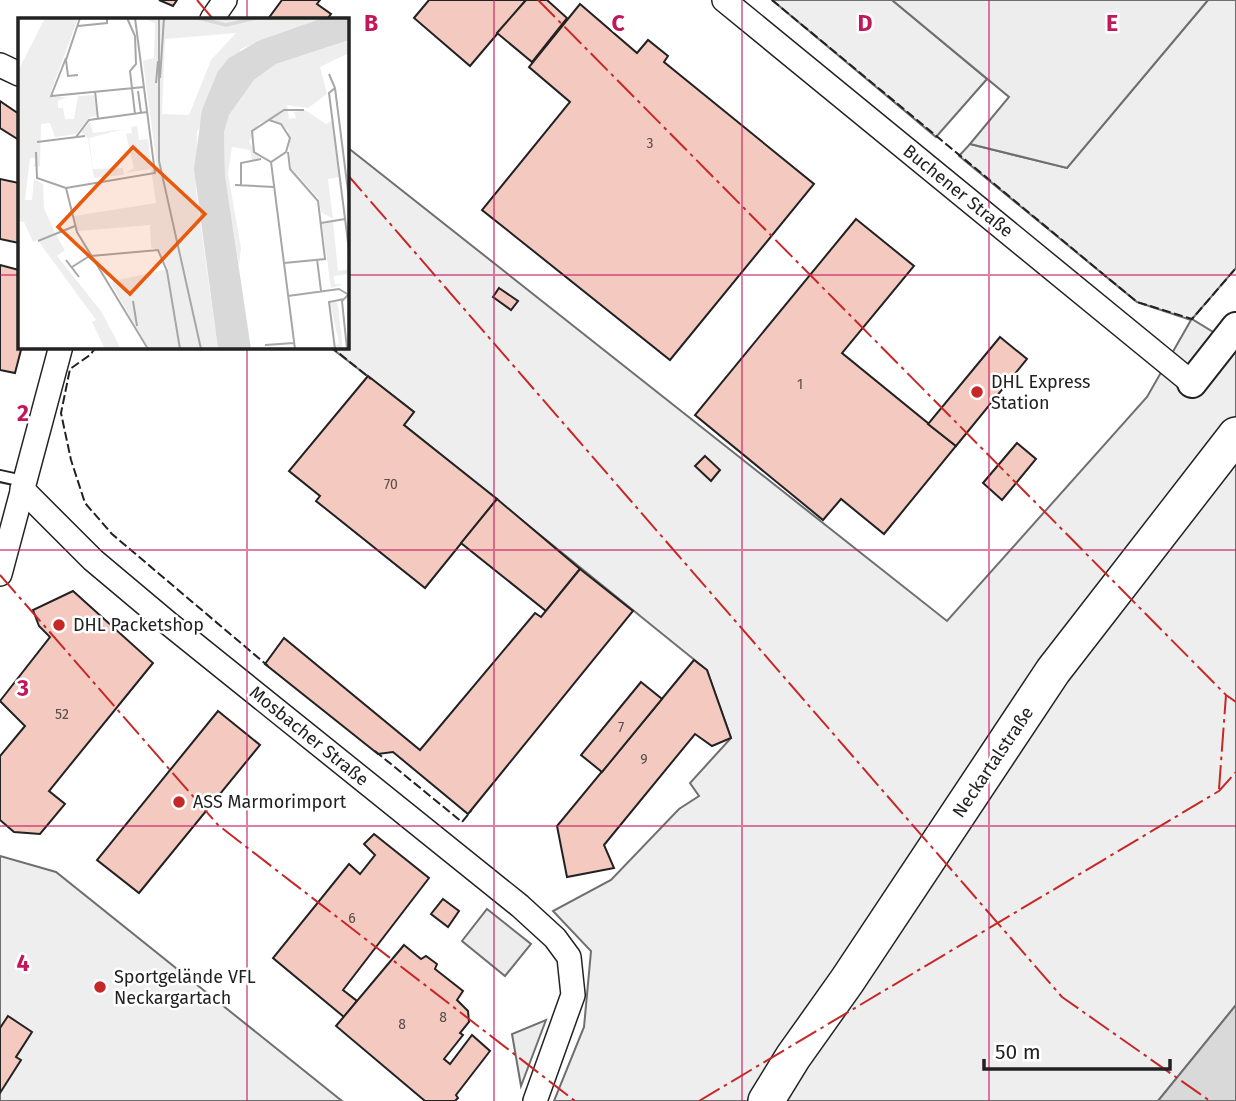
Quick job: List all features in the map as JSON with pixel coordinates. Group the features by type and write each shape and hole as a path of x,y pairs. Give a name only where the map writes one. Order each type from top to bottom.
{"main road":[{"name":"Neckartalstraße","path":"766,1101 1053,671 1236,435"}],"street":[{"path":"213,18 225,0"},
{"name":"Buchener Straße","path":"724,0 1192,383"},
{"path":"0,65 18,74"},
{"path":"1192,383 1236,327"},
{"path":"0,574 60,348"},
{"name":"Mosbacher Straße","path":"22,485 93,560 520,906 555,938 569,957 573,995 535,1101"}],"lane":[{"path":"0,476 22,485"}],"shaded area":[{"path":"772,0 892,0 987,79 936,137"},
{"path":"892,0 1208,0 1067,168 970,144 1009,97"},
{"path":"1208,0 1236,0 1236,268 1192,319 1236,346 1236,1005 1158,1101 554,1101 584,1027 591,951 553,911 611,880 679,809 699,796 690,783 731,738 707,670 404,425 414,412 331,348 348,348 348,148 947,621 1147,397 1191,320 1137,302 959,156 970,144 1067,168"},
{"name":"Sportgelände VFL Neckargartach","path":"0,856 56,872 342,1101 0,1101"},
{"path":"487,909 531,944 505,976 462,941"},
{"path":"1236,1005 1236,1101 1158,1101"},
{"path":"546,1020 521,1086 512,1034"}],"building":[{"path":"159,0 177,0 173,6"},
{"path":"282,0 320,0 317,4 331,14 328,18 269,18"},
{"path":"429,0 526,0 470,66 414,18"},
{"path":"526,0 547,0 567,18 532,62 497,33"},
{"path":"580,4 637,53 648,40 668,56 664,62 814,184 670,360 482,210 570,102 529,67"},
{"path":"0,101 18,113 18,139 0,128"},
{"path":"0,179 18,183 18,243 0,239"},
{"path":"856,219 914,266 842,353 956,446 884,534 841,499 823,520 695,415"},
{"path":"0,265 18,270 18,348 21,348 15,373 0,370"},
{"path":"499,288 518,301 511,310 493,297"},
{"name":"DHL Express Station","path":"1000,337 1027,359 956,446 928,424"},
{"path":"368,376 414,412 404,425 497,499 425,588 316,501 320,496 289,471"},
{"path":"1017,443 1036,459 1002,500 983,483"},
{"path":"705,456 720,470 711,481 695,466"},
{"path":"497,499 580,569 546,611 461,543"},
{"path":"580,569 633,611 468,814 393,752 378,754 265,664 284,638 420,750 535,613 541,617"},
{"path":"73,591 153,663 49,791 65,804 40,834 14,832 0,820 0,756 25,726 0,701 50,637 39,626 33,610"},
{"path":"694,660 707,670 731,738 712,746 695,734 604,845 614,868 567,877 557,826"},
{"path":"641,682 662,699 602,772 581,755"},
{"name":"ASS Marmorimport","path":"218,711 260,745 139,893 97,860"},
{"path":"374,834 429,878 343,990 357,1001 344,1017 273,958 349,864 360,874 375,855 364,844"},
{"path":"443,899 459,911 448,927 431,914"},
{"path":"404,945 421,959 426,956 437,964 435,969 463,991 457,1000 468,1011 469,1022 460,1033 463,1035 444,1059 450,1064 472,1035 490,1051 456,1095 458,1098 455,1101 425,1101 336,1026"},
{"path":"8,1016 32,1032 16,1057 21,1060 0,1093 0,1028"}],"fence":[{"path":"772,0 1137,302 1192,319 1236,268"},
{"path":"95,348 70,369 61,413 71,460 85,503 112,534 268,666"},
{"path":"332,348 371,379"},
{"path":"375,751 462,822 471,811"}],"power":[{"path":"197,0 212,18"},
{"path":"538,0 1226,695 1236,702"},
{"path":"348,175 1062,997 1210,1101"},
{"path":"0,575 218,825 575,1101"},
{"path":"1219,789 1226,695"},
{"path":"699,1101 1219,791 1236,772"}],"place":[{"name":"DHL Express Station","path":"977,392"},
{"name":"DHL Packetshop","path":"59,625"},
{"name":"ASS Marmorimport","path":"179,802"},
{"name":"Sportgelände VFL Neckargartach","path":"100,987"}]}
